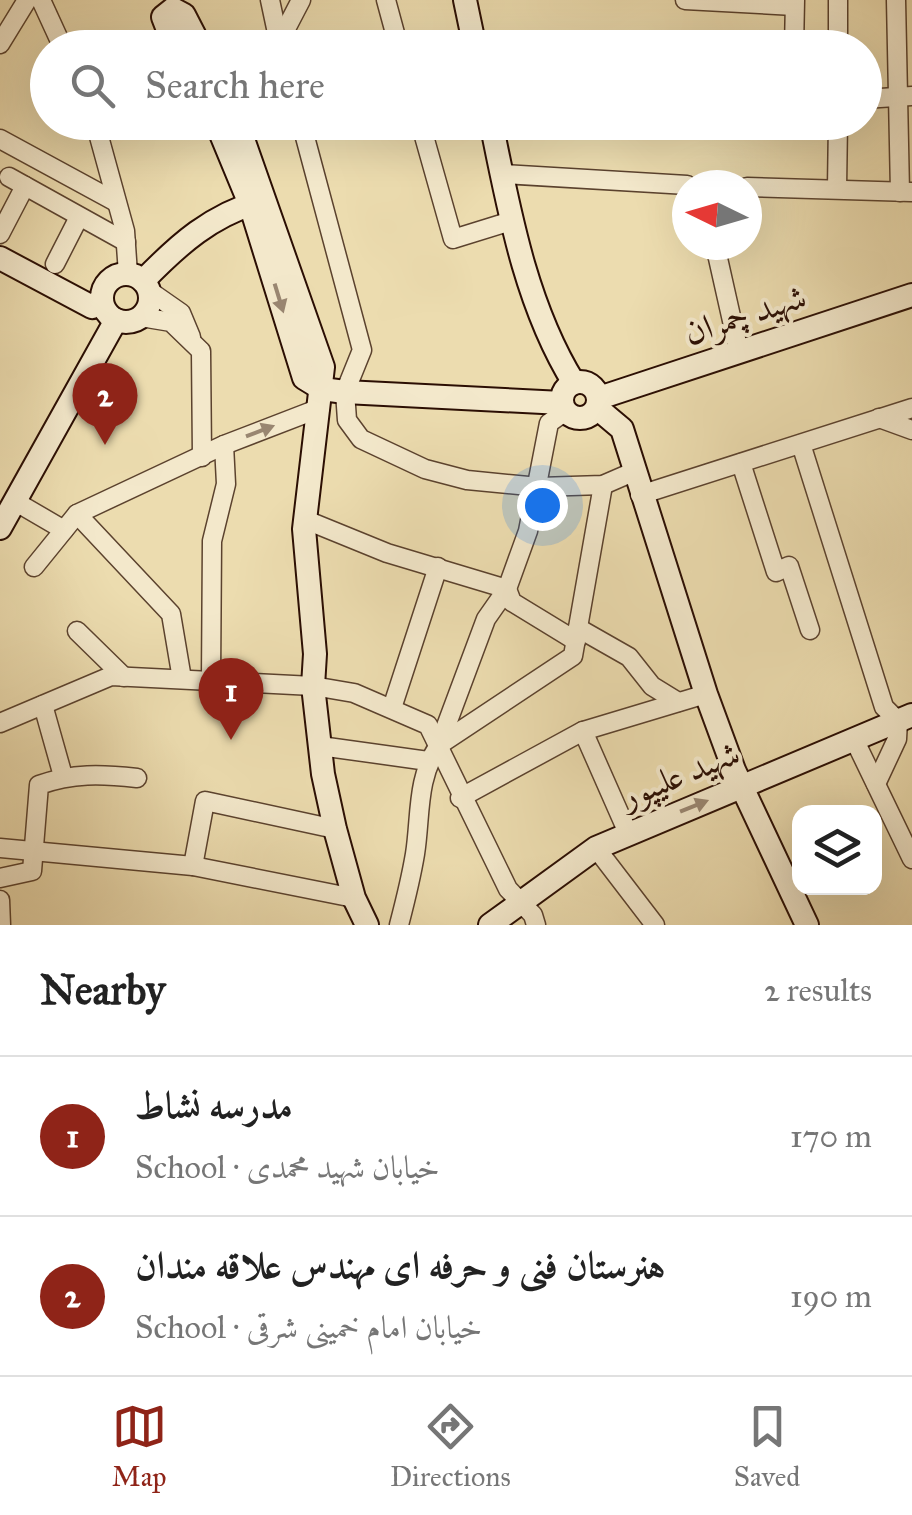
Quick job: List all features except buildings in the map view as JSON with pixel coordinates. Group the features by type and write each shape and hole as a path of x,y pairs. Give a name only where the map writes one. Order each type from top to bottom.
{"main road":[{"path":"465,0 471,30"},
{"path":"167,23 174,9 184,15 192,30"},
{"path":"230,140 259,202 322,367 329,396 306,520 314,686 335,829 354,898 367,925"},
{"path":"495,140 511,221 567,399"},
{"path":"0,258 92,307 102,299 107,282 140,282 180,242 207,224 259,202"},
{"path":"116,320 141,317 149,304 140,282"},
{"name":"شهید چمران","path":"567,399 582,418 598,403 912,294"},
{"path":"102,299 116,320"},
{"path":"0,528 16,502 44,431 116,320"},
{"path":"329,396 567,399 590,385 598,403 622,429 636,484 706,694 807,925"},
{"name":"شهید علیپور","path":"490,925 518,900 596,848 905,718"}],"street":[{"path":"0,44 26,0"},
{"path":"41,0 55,30"},
{"path":"270,0 276,30"},
{"path":"287,30 302,0"},
{"path":"386,0 394,30"},
{"path":"684,0 795,3 794,30"},
{"path":"838,0 838,30"},
{"path":"895,0 912,15"},
{"path":"762,187 906,192 905,96 895,0"},
{"path":"0,139 116,202"},
{"path":"100,140 140,282 181,313 197,346 202,458"},
{"path":"34,566 77,514 329,396 362,350 306,140"},
{"path":"425,140 453,239 511,221"},
{"path":"837,188 838,140"},
{"path":"502,174 672,184"},
{"path":"0,234 17,181 126,242"},
{"path":"55,264 80,217"},
{"path":"718,260 739,352"},
{"path":"141,317 172,322 197,346"},
{"path":"329,396 361,439 385,453 467,480 539,486 636,484 741,463 912,408"},
{"path":"399,925 434,754 486,619 507,589 539,486 549,423 567,399"},
{"path":"879,418 912,430"},
{"path":"800,444 884,706 905,718 876,784"},
{"path":"211,679 212,541 226,484 224,445"},
{"path":"741,463 776,572 788,566 810,630"},
{"path":"320,746 434,754 573,656 603,485"},
{"path":"16,502 64,530"},
{"path":"77,514 171,614 182,679"},
{"path":"306,520 387,553 507,589"},
{"path":"392,708 438,567"},
{"path":"507,589 512,602 629,657 652,686 678,702"},
{"path":"77,631 124,677"},
{"path":"0,723 111,676 314,686 354,693 428,725 434,754 508,889 536,925"},
{"path":"460,798 583,731 706,694"},
{"path":"42,705 64,776"},
{"path":"583,731 628,833"},
{"path":"855,741 912,860"},
{"path":"0,878 32,871 30,850 39,786 64,776 95,773 137,778"},
{"path":"193,866 205,801 335,829"},
{"path":"0,848 193,866 354,898"},
{"path":"596,848 655,925"},
{"path":"0,900 1,925"}],"place":[{"name":"هنرستان فنی و حرفه ای مهندس علاقه مندان","path":"105,445"},
{"name":"مدرسه نشاط","path":"231,740"}]}
